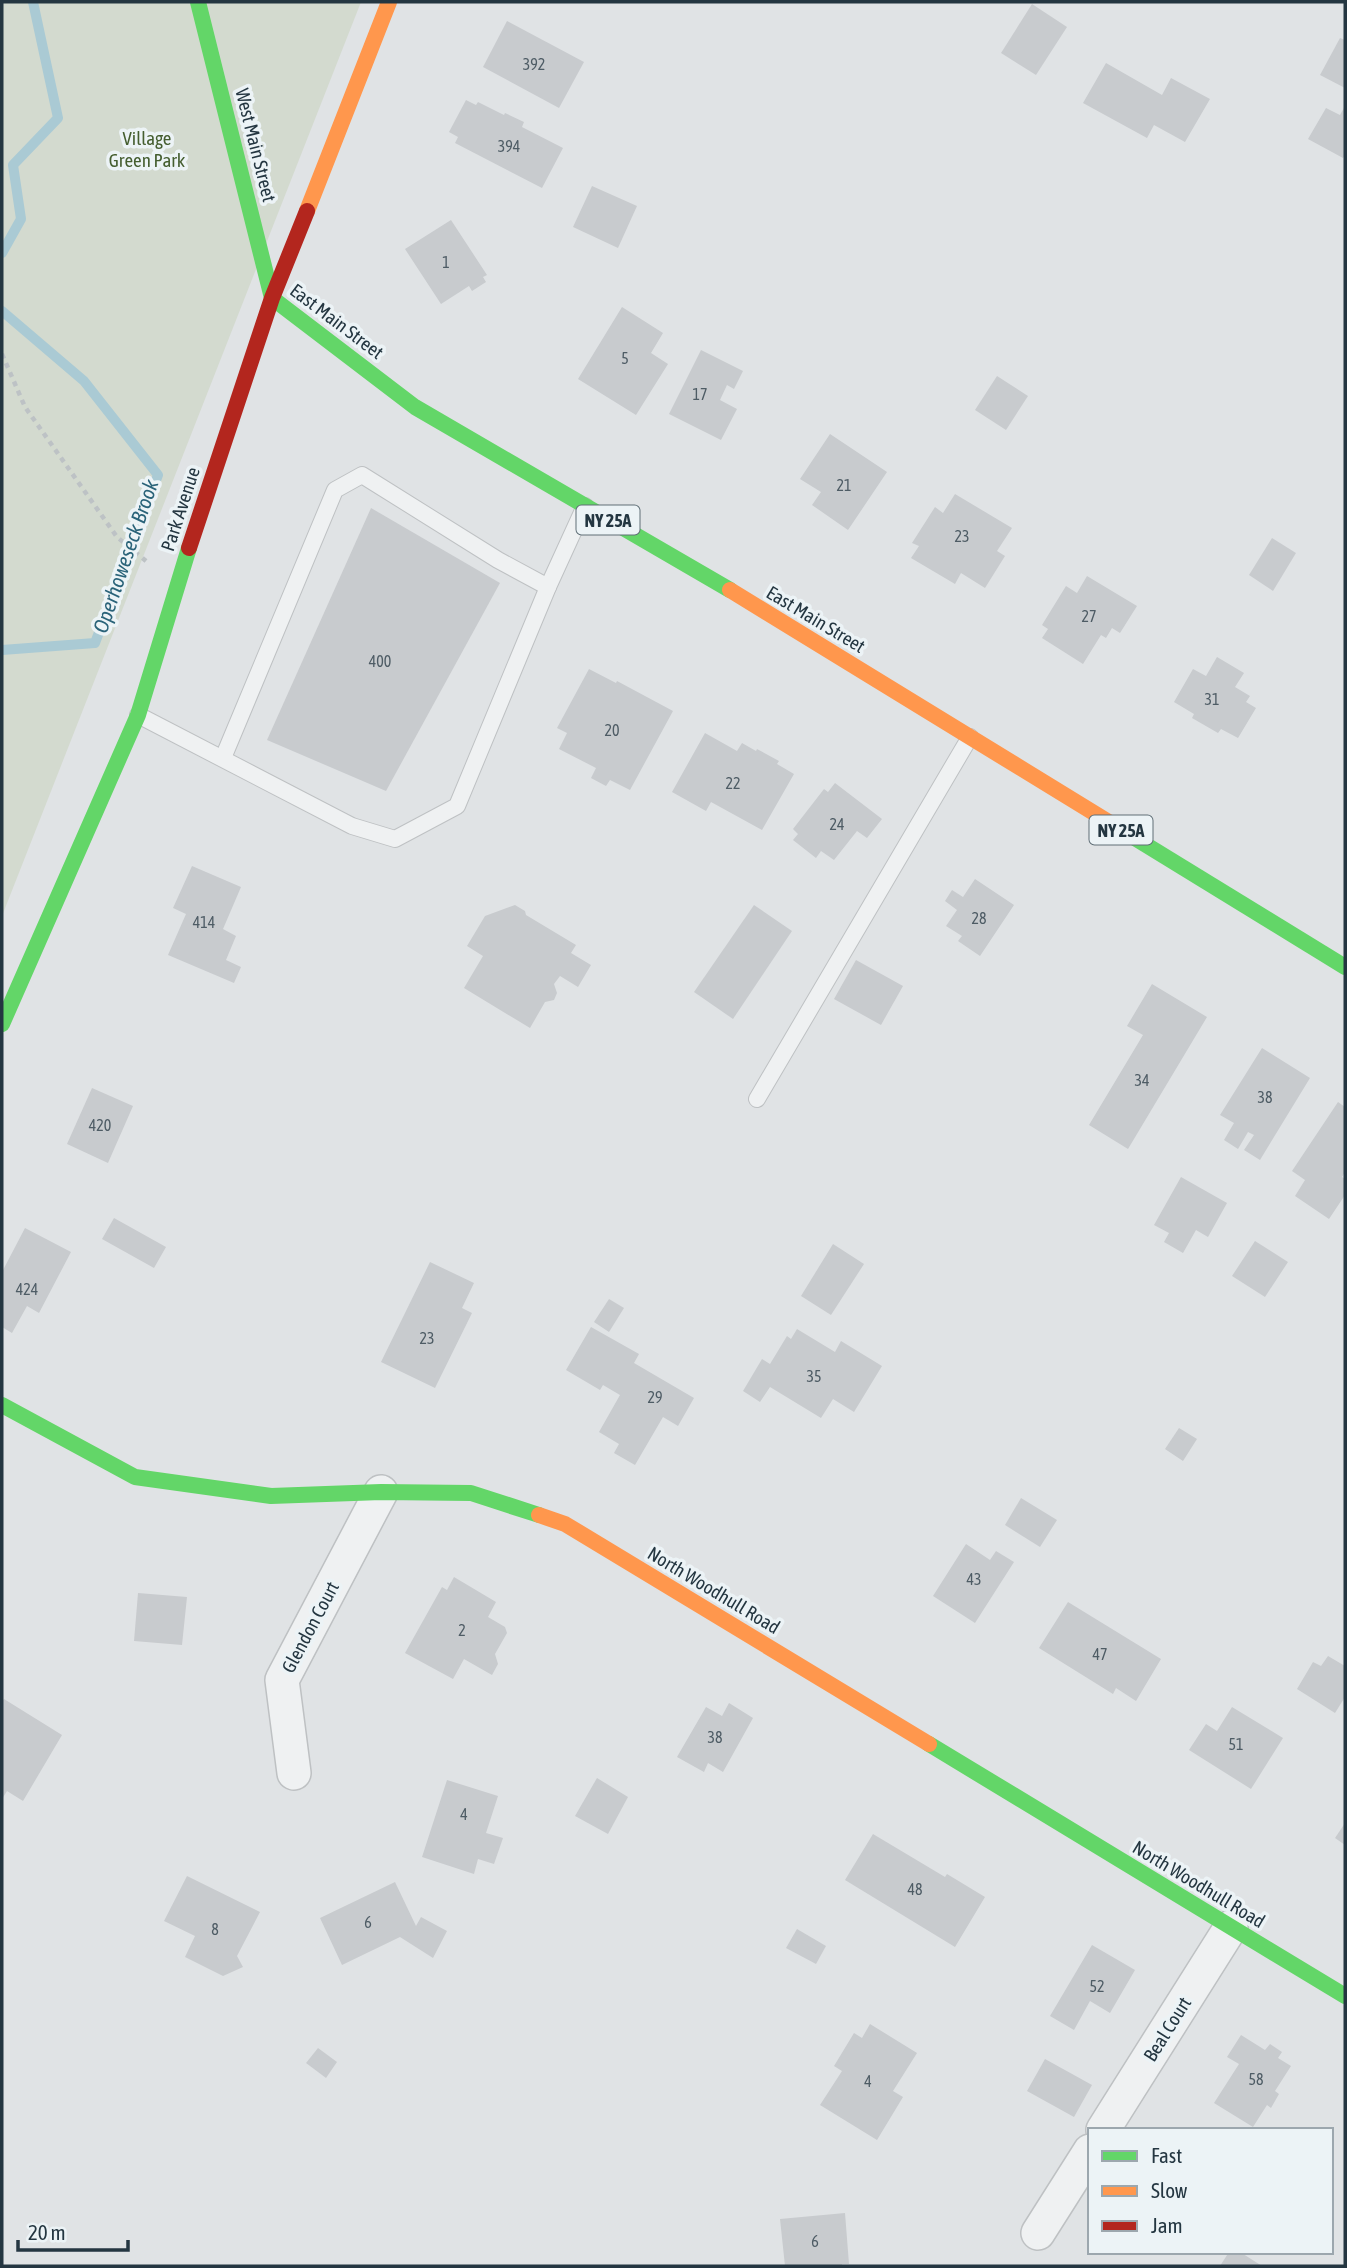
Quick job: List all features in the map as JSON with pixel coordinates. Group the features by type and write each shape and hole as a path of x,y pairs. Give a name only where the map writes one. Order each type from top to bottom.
{"main road":[{"name":"West Main Street","path":"198,2 272,298"},
{"name":"Park Avenue","path":"2,1024 138,715 178,583 272,298 389,2"},
{"name":"East Main Street","path":"272,298 415,407 800,631 1345,967"},
{"name":"North Woodhull Road","path":"2,1405 135,1477 271,1496 381,1492 471,1493 565,1524 1345,1996"}],"street":[{"name":"Glendon Court","path":"294,1773 282,1680 381,1492"},
{"name":"Beal Court","path":"1104,2128 1231,1927"},
{"path":"1038,2233 1088,2154"}],"lane":[{"path":"223,758 335,490 362,475 498,560 548,587"},
{"path":"138,715 352,826 395,839 457,806 548,587 585,506"},
{"path":"757,1099 970,737"}],"path":[{"path":"2,354 25,407 117,537 140,557"}],"green space":[{"name":"Village Green Park","path":"2,2 361,2 2,916"}],"building":[{"path":"1032,4 1067,27 1036,75 1001,53"},
{"path":"507,21 584,62 559,108 483,67"},
{"path":"1340,38 1345,40 1345,88 1320,75"},
{"path":"1106,63 1162,95 1171,78 1210,99 1185,142 1154,125 1147,138 1083,103"},
{"path":"466,100 476,105 478,102 524,122 522,127 563,148 542,188 455,143 458,137 449,132"},
{"path":"1345,106 1343,158 1308,139 1326,108 1340,115"},
{"path":"592,186 637,206 618,248 573,227"},
{"path":"451,220 487,275 483,277 486,282 472,291 469,286 441,304 405,249"},
{"path":"622,307 663,333 651,353 668,364 636,415 578,379"},
{"path":"701,350 743,371 734,389 727,385 720,400 737,409 721,440 669,414"},
{"path":"997,376 1028,396 1006,430 975,410"},
{"path":"830,434 887,472 848,530 812,505 821,492 800,479"},
{"path":"955,494 1012,528 997,551 1005,556 985,588 961,573 955,584 911,558 919,546 912,543 935,507 943,513"},
{"path":"371,508 500,583 386,791 267,740"},
{"path":"1272,538 1296,553 1273,591 1249,575"},
{"path":"1087,576 1137,606 1120,633 1112,628 1106,638 1101,635 1083,664 1042,638 1048,629 1042,625 1066,586 1077,593"},
{"path":"1217,657 1244,673 1235,687 1250,696 1246,702 1256,708 1238,738 1221,729 1218,733 1192,718 1194,714 1174,702 1193,669 1206,676"},
{"path":"589,669 673,711 630,790 610,780 606,786 591,778 596,768 559,749 567,733 557,728"},
{"path":"705,733 737,751 742,743 756,751 757,749 779,761 777,764 794,774 762,830 711,802 706,811 672,792"},
{"path":"835,783 882,819 867,838 857,831 834,860 821,851 816,858 793,840 798,834 793,829 824,789 828,792"},
{"path":"192,866 241,887 223,929 236,936 226,960 241,967 234,983 168,955 186,914 173,908"},
{"path":"975,879 1014,905 980,956 958,941 962,936 946,926 957,910 945,901 952,890 963,897"},
{"path":"515,905 525,911 526,915 576,945 571,953 591,965 578,987 560,976 554,984 557,993 554,1000 545,1002 530,1028 464,988 483,956 467,946 485,916"},
{"path":"754,905 792,931 733,1019 694,992"},
{"path":"856,960 903,986 881,1025 834,999"},
{"path":"1152,984 1207,1017 1128,1149 1089,1125 1143,1035 1127,1026"},
{"path":"1262,1048 1310,1078 1260,1160 1244,1150 1254,1135 1248,1132 1238,1149 1224,1140 1234,1123 1220,1115"},
{"path":"92,1088 133,1106 108,1163 67,1144"},
{"path":"1338,1102 1345,1107 1345,1172 1342,1177 1345,1179 1345,1195 1329,1219 1295,1196 1305,1180 1292,1171"},
{"path":"1181,1177 1227,1203 1208,1237 1196,1230 1183,1253 1164,1242 1169,1233 1154,1225"},
{"path":"114,1218 166,1247 154,1268 102,1239"},
{"path":"25,1228 71,1252 39,1313 27,1306 12,1333 2,1327 2,1272"},
{"path":"1255,1241 1288,1262 1265,1297 1232,1276"},
{"path":"833,1244 864,1264 831,1315 801,1296"},
{"path":"430,1262 474,1283 462,1308 472,1313 435,1388 381,1362"},
{"path":"609,1299 624,1308 609,1332 594,1322"},
{"path":"591,1327 639,1354 634,1363 694,1398 678,1426 663,1417 635,1465 614,1453 619,1444 599,1432 620,1395 603,1385 600,1390 566,1370"},
{"path":"797,1329 835,1352 841,1341 882,1366 854,1412 833,1399 821,1418 770,1387 760,1402 743,1391 762,1359 770,1364 787,1336 791,1339"},
{"path":"1179,1428 1197,1439 1183,1461 1165,1449"},
{"path":"1021,1498 1057,1520 1040,1547 1005,1525"},
{"path":"966,1544 990,1560 996,1551 1014,1562 975,1623 933,1596"},
{"path":"454,1577 496,1602 488,1617 505,1627 507,1633 495,1654 498,1664 492,1675 464,1659 453,1679 405,1653 442,1587 447,1590"},
{"path":"138,1593 187,1597 182,1645 134,1641"},
{"path":"1068,1602 1161,1659 1136,1701 1116,1688 1113,1694 1039,1648"},
{"path":"1328,1656 1345,1666 1345,1697 1335,1713 1297,1689 1313,1662 1321,1666"},
{"path":"4,1699 62,1735 23,1801 7,1791 2,1799"},
{"path":"729,1703 753,1718 723,1772 708,1763 704,1772 677,1757 706,1707 722,1716"},
{"path":"1232,1707 1283,1738 1251,1789 1189,1750 1206,1724 1217,1731"},
{"path":"597,1778 628,1797 608,1834 575,1816"},
{"path":"447,1780 498,1796 486,1833 503,1838 494,1864 478,1859 474,1874 422,1857"},
{"path":"1345,1823 1345,1845 1335,1838"},
{"path":"873,1834 945,1877 947,1874 985,1897 955,1947 845,1880"},
{"path":"187,1876 260,1912 237,1956 243,1967 223,1976 185,1957 195,1936 164,1921"},
{"path":"395,1882 416,1926 421,1917 447,1931 433,1958 400,1937 342,1965 320,1918"},
{"path":"797,1929 826,1946 816,1964 786,1948"},
{"path":"1092,1945 1135,1970 1110,2013 1090,2001 1074,2030 1050,2016"},
{"path":"870,2024 917,2053 893,2091 903,2097 877,2140 820,2105 842,2071 834,2066 854,2033 862,2038"},
{"path":"1241,2035 1265,2050 1270,2044 1282,2052 1278,2058 1291,2066 1275,2091 1279,2094 1271,2108 1267,2105 1253,2127 1214,2103 1239,2064 1227,2057"},
{"path":"318,2048 337,2062 326,2078 306,2063"},
{"path":"1045,2059 1092,2085 1074,2117 1027,2091"},
{"path":"845,2213 849,2264 785,2266 780,2219"},
{"path":"1228,2254 1243,2254 1262,2266 1220,2266"}],"waterway":[{"name":"Operhoweseck Brook","path":"2,253 21,219 13,165 58,118 33,2"},
{"name":"Operhoweseck Brook","path":"2,311 84,381 158,475 95,643 2,650"}],"traffic: fast":[{"path":"198,2 272,298 415,407 730,590"},
{"path":"2,1024 138,715 189,548"},
{"path":"1125,832 1345,967"},
{"path":"2,1405 135,1477 271,1496 381,1492 471,1493 539,1515"},
{"path":"929,1744 1345,1996"}],"traffic: slow":[{"path":"307,211 389,2"},
{"path":"730,590 1125,832"},
{"path":"539,1515 565,1524 929,1744"}],"traffic: jam":[{"path":"189,548 272,298 307,211"}]}
